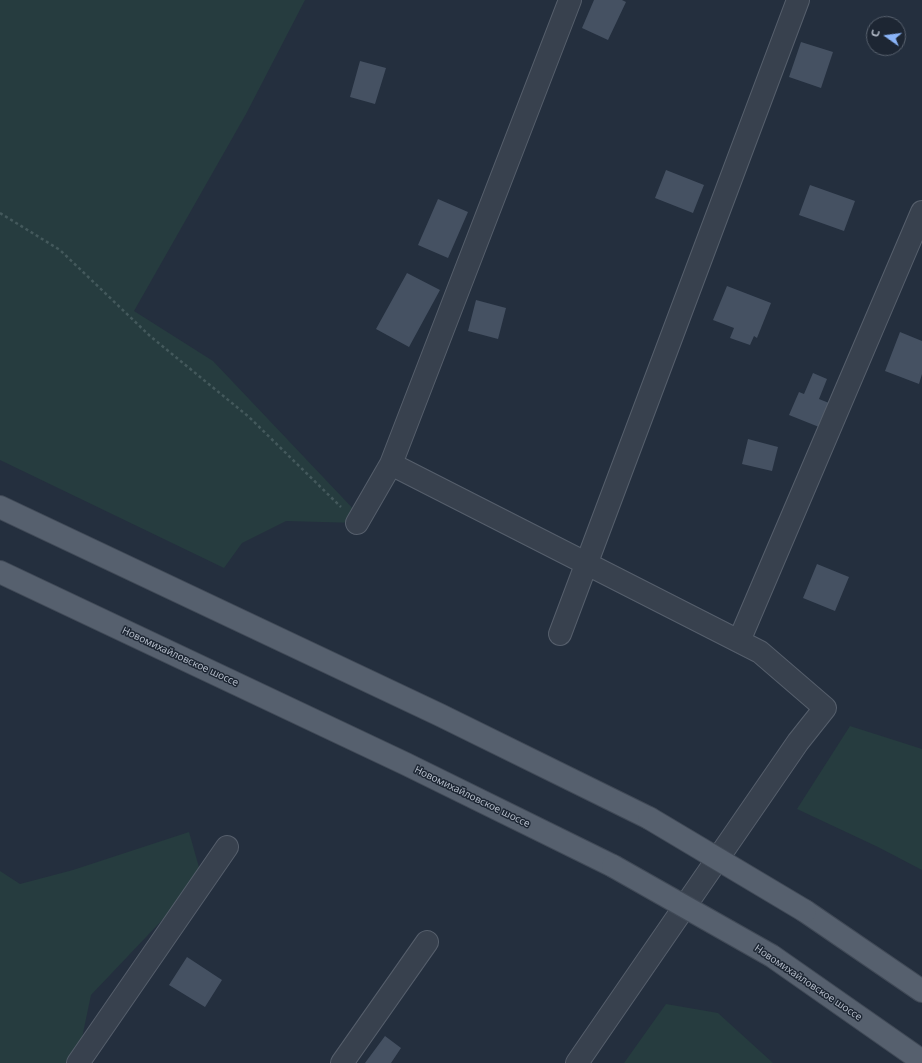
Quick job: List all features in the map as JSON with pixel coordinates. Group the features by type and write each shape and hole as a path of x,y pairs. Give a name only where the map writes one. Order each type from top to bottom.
{"main road":[{"path":"0,507 426,708 649,818 805,911 922,991"},
{"name":"Новомихайловское шоссе","path":"0,572 406,764 613,866 772,956 922,1061"}],"street":[{"path":"357,523 391,464 570,0"},
{"path":"560,634 798,0"},
{"path":"739,641 922,212"},
{"path":"391,464 760,652 825,708 793,748 577,1063"},
{"path":"78,1063 227,847"},
{"path":"342,1063 427,942"}],"path":[{"path":"0,213 60,250 150,336 249,416 357,523"}],"green space":[{"path":"0,0 305,0 246,114 134,311 213,361 360,516 357,523 286,521 242,543 224,568 0,460"},
{"path":"850,726 922,749 922,870 878,847 797,809"},
{"path":"189,832 202,878 91,995 79,1052 70,1063 0,1063 0,871 20,884 73,870"},
{"path":"666,1004 718,1013 773,1063 624,1063"}],"building":[{"path":"594,0 622,0 626,2 608,40 582,28"},
{"path":"801,42 833,52 821,88 789,77"},
{"path":"360,61 386,68 375,104 350,97"},
{"path":"666,170 704,185 693,213 655,198"},
{"path":"810,185 855,201 844,231 799,215"},
{"path":"438,199 468,212 448,258 418,245"},
{"path":"407,273 440,290 409,347 376,329"},
{"path":"727,286 771,303 757,338 754,336 750,345 730,338 734,328 713,320"},
{"path":"476,300 506,308 498,339 468,331"},
{"path":"900,332 922,341 922,374 919,384 885,371"},
{"path":"813,373 827,379 819,399 834,405 824,429 789,415 799,392 804,394"},
{"path":"748,439 778,447 772,471 742,464"},
{"path":"817,564 849,577 835,611 803,598"},
{"path":"187,957 222,980 205,1007 169,985"},
{"path":"385,1036 401,1048 391,1063 365,1063"}]}
